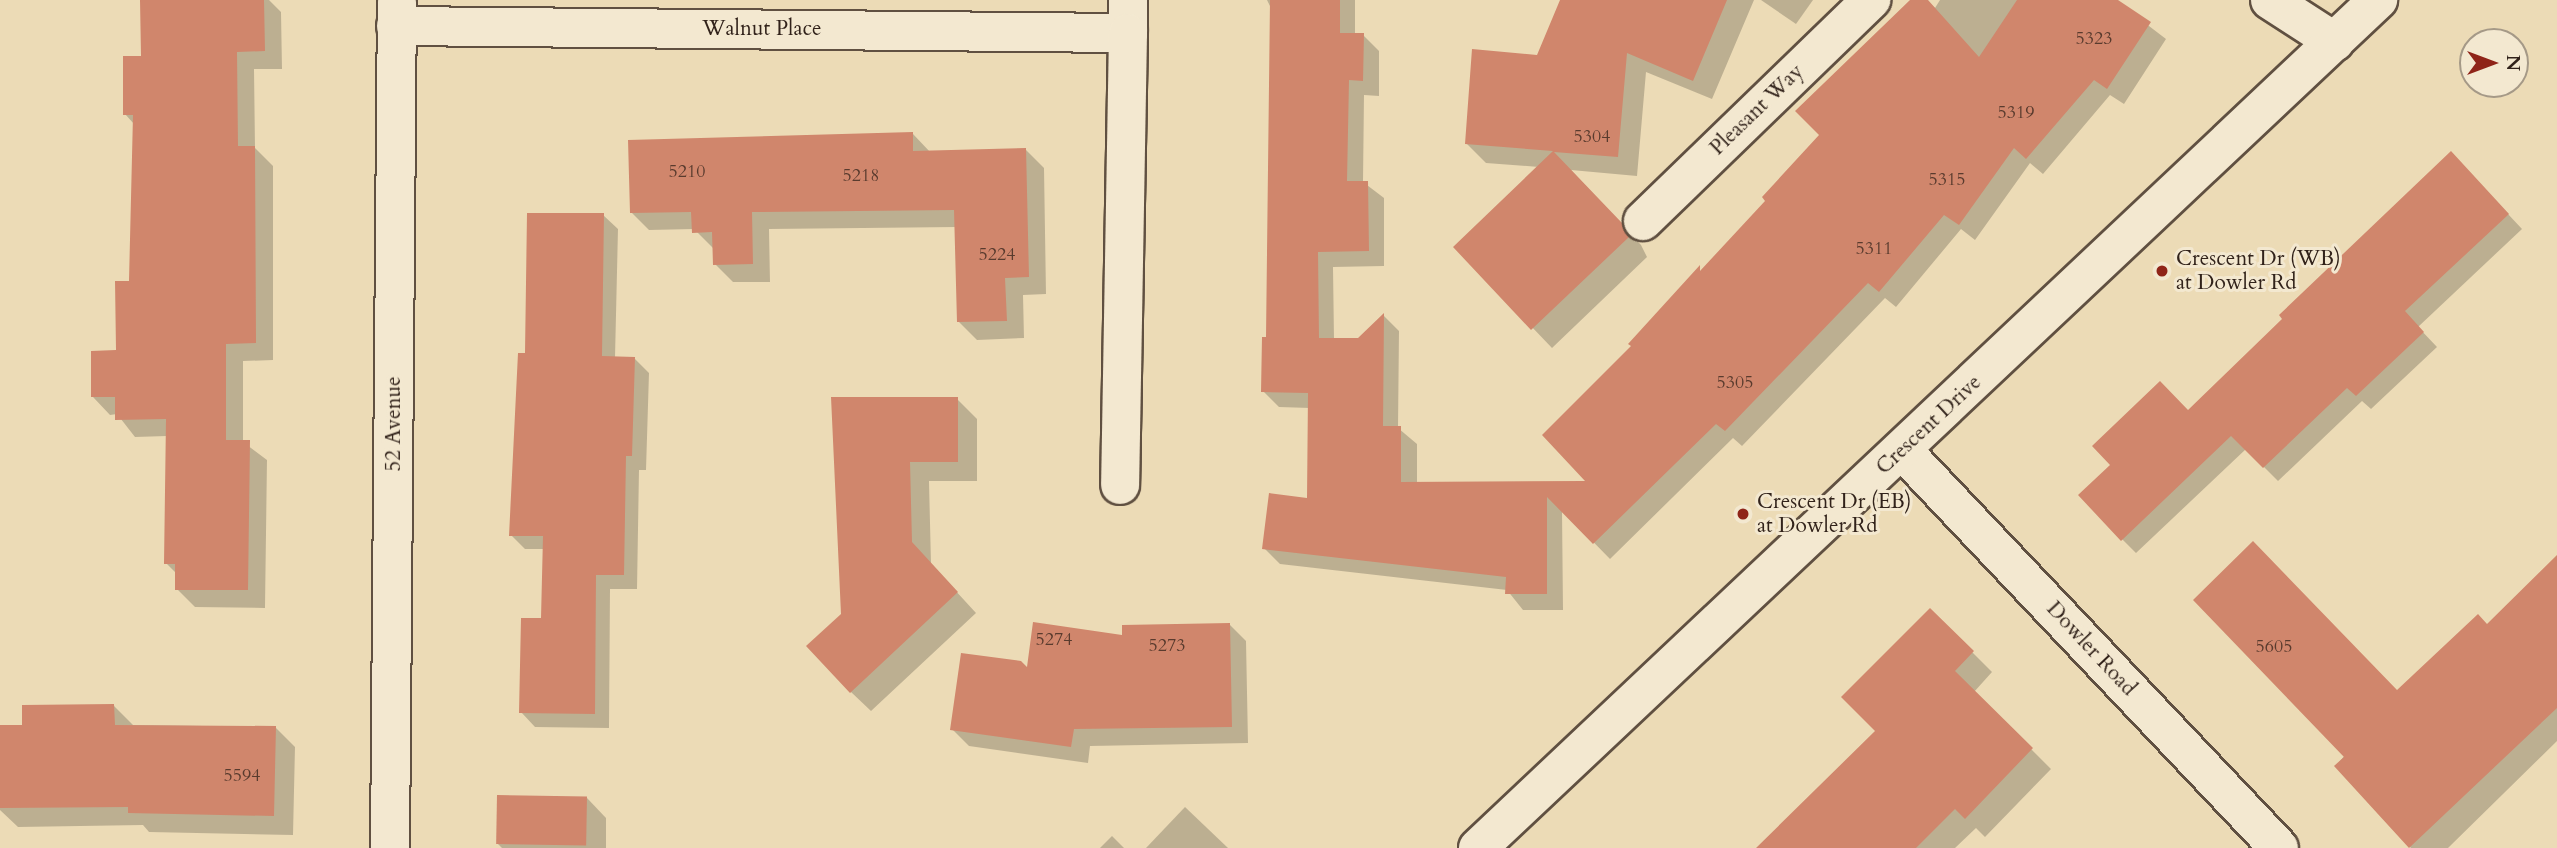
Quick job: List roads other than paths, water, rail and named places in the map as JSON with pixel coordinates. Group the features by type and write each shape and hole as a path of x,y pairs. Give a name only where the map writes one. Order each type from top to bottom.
{"street":[{"name":"Pleasant Way","path":"1643,221 1871,0"},
{"path":"2270,0 2335,41"},
{"name":"Crescent Drive","path":"1478,848 2378,0"},
{"name":"Walnut Place","path":"397,13 1128,16 1120,485"},
{"name":"52 Avenue","path":"390,848 397,13"},
{"name":"Dowler Road","path":"1902,450 2279,848"}],"place":[{"name":"Crescent Dr (WB) at Dowler Rd","path":"2162,271"},
{"name":"Crescent Dr (EB) at Dowler Rd","path":"1743,514"}]}
